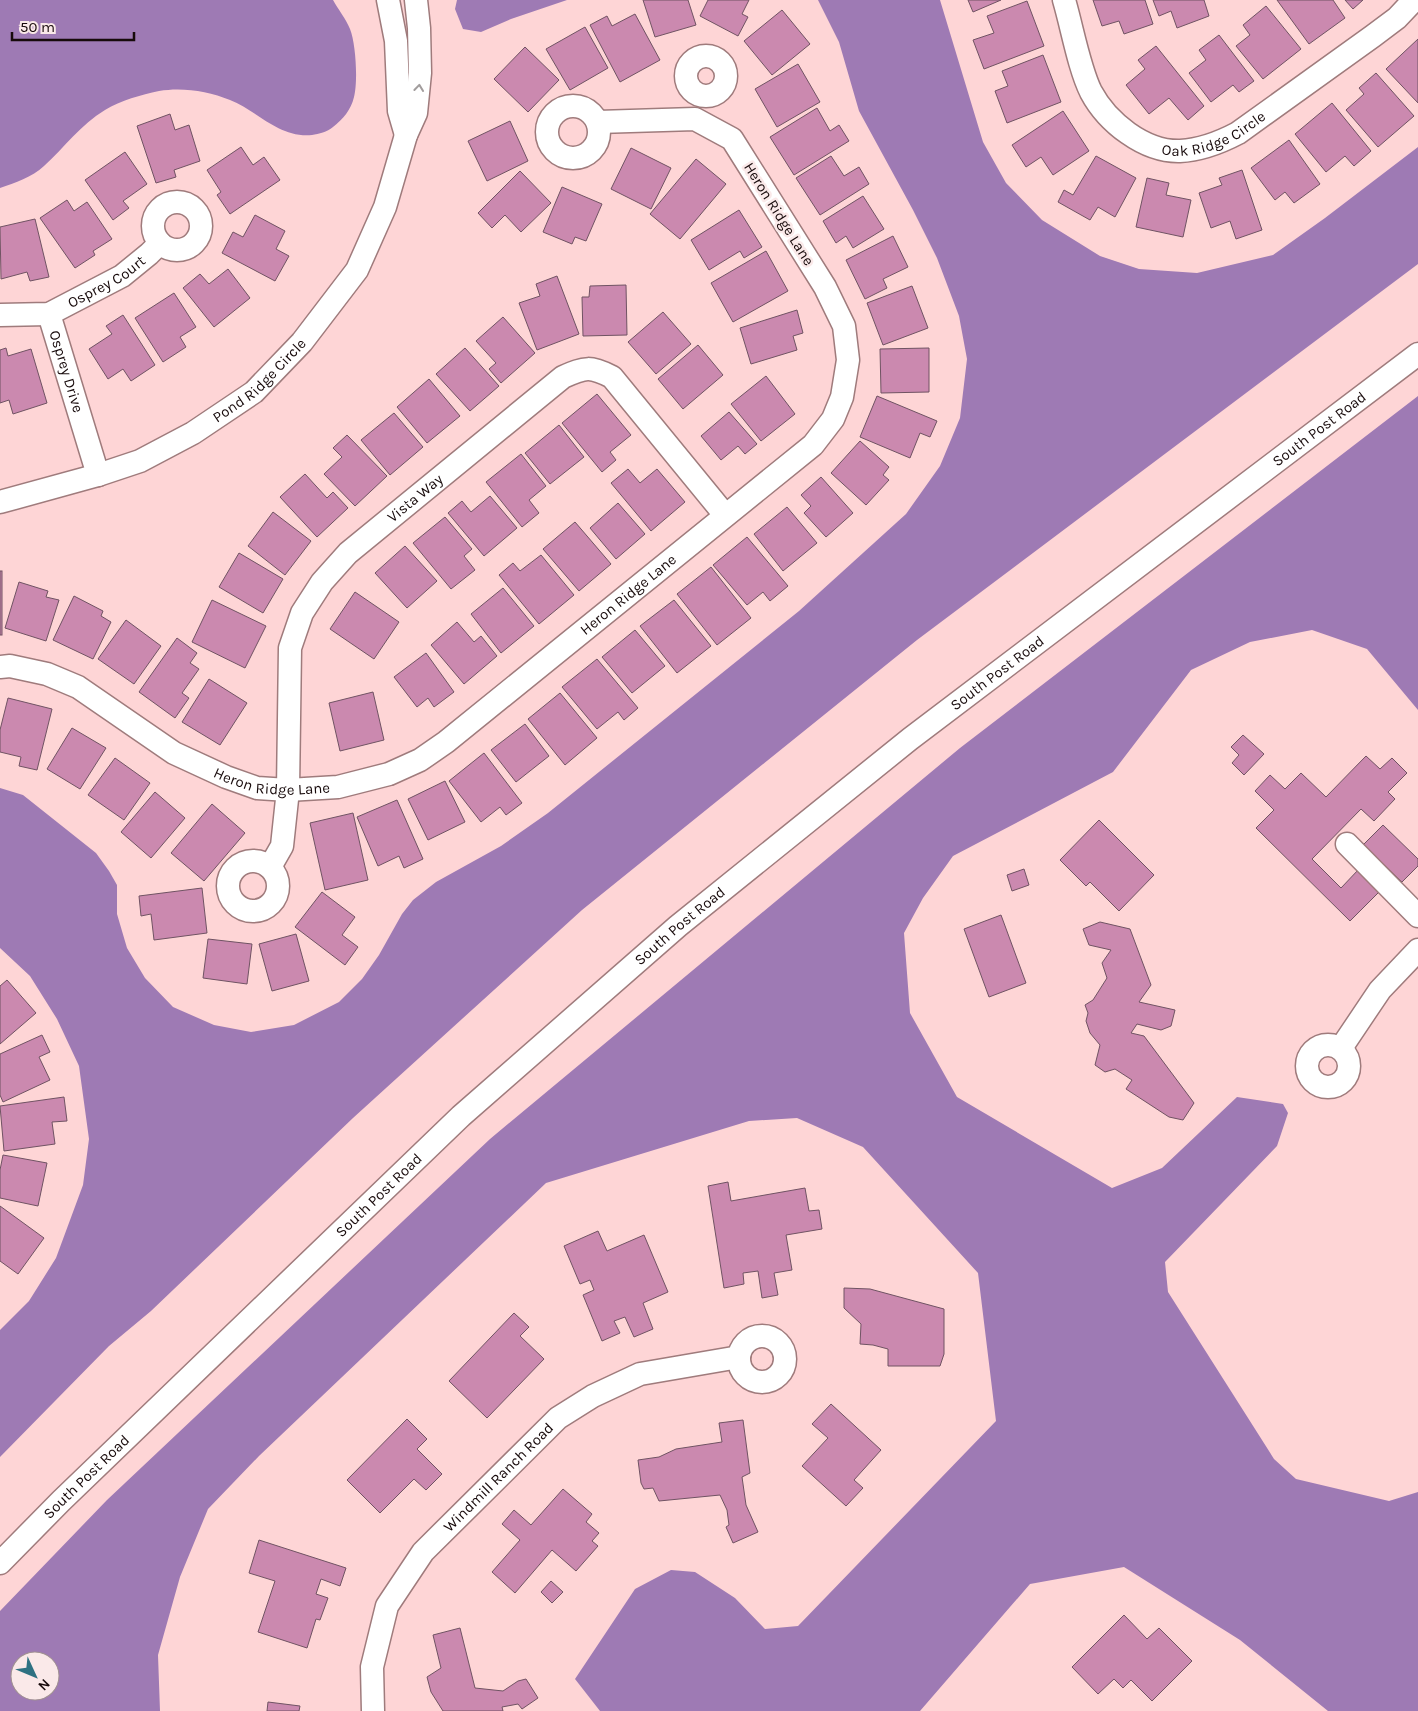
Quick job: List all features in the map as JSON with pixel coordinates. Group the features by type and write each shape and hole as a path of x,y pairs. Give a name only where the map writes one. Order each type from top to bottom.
{"street":[{"path":"388,0 396,40 399,111 406,135"},
{"name":"Pond Ridge Circle","path":"0,502 98,475 140,461 193,433 254,392 302,342 357,270 385,207 406,135 416,113 420,73 420,28 416,0"},
{"name":"Oak Ridge Circle","path":"1064,0 1085,75 1091,92 1102,109 1114,122 1145,143 1160,149 1178,151 1216,144 1238,133 1373,36 1396,18 1414,0"},
{"path":"598,122 695,119 702,96"},
{"name":"Heron Ridge Lane","path":"0,667 10,666 47,674 78,687 174,753 226,777 257,788 288,790 338,787 389,774 420,760 446,742 813,445 833,419 842,396 848,360 844,326 825,287 732,139 695,119"},
{"name":"Osprey Court","path":"49,314 122,276 160,243"},
{"name":"Osprey Drive","path":"0,315 49,314 98,475"},
{"name":"South Post Road","path":"0,1563 61,1501 461,1116 678,926 910,739 1418,354"},
{"name":"Vista Way","path":"270,867 282,846 288,790 290,648 302,613 322,582 348,553 563,376 581,369 595,369 612,377 725,515"},
{"path":"1347,844 1418,916"},
{"path":"1341,1048 1380,990 1418,950"},
{"name":"Windmill Ranch Road","path":"373,1711 372,1667 387,1606 423,1552 558,1418 593,1396 640,1374 739,1358"}],"shaded area":[{"path":"0,0 333,0 352,36 356,73 353,102 349,110 331,129 312,135 300,135 278,128 240,105 213,94 177,89 145,94 111,106 80,129 39,170 0,188"},
{"path":"457,0 567,0 511,19 481,32 463,29 455,9"},
{"path":"818,0 940,0 983,142 1006,183 1042,220 1100,256 1139,269 1197,273 1273,255 1418,147 1418,264 917,640 582,910 353,1118 151,1311 109,1346 0,1457 0,1330 29,1301 56,1258 83,1185 89,1139 79,1066 57,1019 30,976 0,948 0,788 23,795 96,853 117,885 117,914 127,948 145,978 173,1007 214,1025 251,1032 294,1025 339,1002 362,979 379,955 402,914 413,900 436,882 501,846 548,813 799,611 906,514 940,466 960,418 967,359 959,316 937,258 859,111 839,42"},
{"path":"1418,396 1418,710 1367,649 1312,630 1250,642 1191,670 1113,772 953,856 923,898 904,933 910,1013 957,1097 1112,1188 1162,1168 1237,1097 1283,1104 1288,1113 1277,1146 1165,1262 1168,1292 1274,1459 1296,1479 1389,1501 1418,1492 1418,1711 1328,1711 1240,1640 1124,1567 1030,1584 920,1711 600,1711 575,1679 635,1589 671,1570 695,1572 735,1598 765,1629 798,1626 996,1421 978,1273 863,1147 797,1118 749,1121 546,1183 259,1456 208,1509 180,1577 158,1655 160,1711 0,1711 0,1611 107,1500 490,1139 960,748"}],"building":[{"path":"643,0 688,0 696,25 655,37"},
{"path":"708,0 749,0 742,14 748,17 738,36 700,16"},
{"path":"968,0 1001,0 973,12"},
{"path":"1093,0 1145,0 1153,24 1124,34 1119,21 1102,26"},
{"path":"1153,0 1204,0 1209,16 1177,28 1171,11 1159,16"},
{"path":"1277,0 1333,0 1345,18 1309,44"},
{"path":"1345,0 1363,0 1353,9"},
{"path":"1027,1 1044,46 984,69 973,40 994,33 987,16"},
{"path":"1266,6 1301,49 1263,79 1236,46 1250,35 1243,25"},
{"path":"782,10 810,44 772,75 744,41"},
{"path":"635,14 660,60 620,82 590,25 607,16 612,26"},
{"path":"585,27 608,68 570,90 546,49"},
{"path":"1219,35 1254,81 1239,92 1233,85 1211,102 1189,73 1206,60 1199,50"},
{"path":"1418,39 1418,103 1386,69"},
{"path":"1156,46 1204,106 1188,120 1169,98 1149,114 1126,85 1145,69 1138,60"},
{"path":"525,47 559,80 528,112 494,79"},
{"path":"1043,55 1061,102 1007,123 995,91 1008,86 1002,71"},
{"path":"798,64 820,102 777,127 755,89"},
{"path":"1376,73 1414,116 1378,147 1346,110 1364,94 1359,88"},
{"path":"1332,103 1371,151 1354,166 1345,156 1326,172 1295,134"},
{"path":"817,108 830,131 839,125 849,141 794,175 770,137"},
{"path":"1063,111 1089,151 1053,175 1041,157 1026,167 1012,145"},
{"path":"170,114 175,130 189,125 200,161 174,170 176,177 156,183 137,126"},
{"path":"510,121 528,161 487,181 468,141"},
{"path":"1289,140 1320,184 1294,203 1285,192 1275,200 1251,168"},
{"path":"241,147 253,165 264,157 280,180 230,214 217,195 221,192 207,170"},
{"path":"631,148 671,168 651,209 611,189"},
{"path":"125,152 147,184 123,201 129,208 113,220 85,180"},
{"path":"831,156 844,176 859,167 869,184 820,215 796,178"},
{"path":"1096,156 1136,178 1115,217 1098,207 1090,220 1058,202 1064,190 1073,195"},
{"path":"696,159 726,184 680,239 650,214"},
{"path":"1242,170 1262,230 1236,239 1230,221 1211,228 1199,193 1222,185 1219,178"},
{"path":"520,171 551,203 521,232 505,215 492,228 478,213"},
{"path":"1147,178 1169,183 1166,195 1191,200 1183,237 1136,227"},
{"path":"562,187 602,204 586,241 575,237 572,244 543,232"},
{"path":"863,196 884,229 853,248 846,236 836,243 823,221"},
{"path":"67,200 74,211 87,202 112,239 93,251 95,255 75,268 40,218"},
{"path":"739,210 762,247 744,258 740,251 709,270 691,240"},
{"path":"255,215 285,231 276,249 289,256 275,281 222,253 233,232 243,237"},
{"path":"35,219 49,277 30,281 27,272 1,279 0,227"},
{"path":"893,236 908,267 883,279 887,288 865,299 846,260"},
{"path":"766,251 788,291 733,322 711,283"},
{"path":"228,269 250,298 214,327 183,288 200,274 209,284"},
{"path":"557,276 579,334 537,350 519,303 540,296 536,284"},
{"path":"626,285 627,335 583,336 582,297 589,297 590,286"},
{"path":"912,286 928,328 883,345 867,303"},
{"path":"174,293 196,327 180,337 186,347 163,362 135,318"},
{"path":"797,310 803,333 793,336 797,350 751,364 740,328"},
{"path":"663,312 691,344 656,374 628,342"},
{"path":"123,315 155,365 131,381 123,369 108,379 89,349 112,334 106,326"},
{"path":"503,317 535,353 501,383 489,369 496,363 476,341"},
{"path":"698,345 723,375 683,409 658,379"},
{"path":"6,348 8,356 31,349 47,403 13,414 9,400 0,403 0,350"},
{"path":"465,348 499,386 470,411 436,374"},
{"path":"929,348 929,392 881,393 880,349"},
{"path":"766,376 795,414 761,441 731,404"},
{"path":"429,379 460,416 427,443 397,407"},
{"path":"597,394 631,435 610,452 616,460 602,472 562,423"},
{"path":"877,396 937,421 930,437 920,433 910,458 860,437"},
{"path":"729,412 757,444 745,454 738,446 721,460 701,436"},
{"path":"394,413 423,447 390,475 361,440"},
{"path":"559,425 584,457 550,484 525,453"},
{"path":"347,435 387,476 355,506 324,474 342,457 333,448"},
{"path":"860,441 889,467 883,475 889,480 866,505 831,473"},
{"path":"521,454 546,486 529,500 539,513 522,527 486,482"},
{"path":"628,469 640,483 657,469 685,502 651,531 611,483"},
{"path":"305,474 327,498 333,492 348,508 317,537 280,497"},
{"path":"821,477 853,513 826,537 804,513 811,506 801,495"},
{"path":"490,496 517,528 484,556 448,513 462,501 471,512"},
{"path":"618,503 645,534 616,559 590,528"},
{"path":"787,507 817,543 783,571 754,534"},
{"path":"273,512 311,541 285,575 248,546"},
{"path":"445,517 472,549 464,556 475,570 451,589 413,543"},
{"path":"575,522 611,564 579,591 543,549"},
{"path":"747,537 788,586 770,601 763,592 747,605 713,565"},
{"path":"405,546 437,581 407,608 375,573"},
{"path":"239,553 283,579 263,613 219,587"},
{"path":"541,555 574,595 539,624 499,575 513,563 520,571"},
{"path":"711,567 751,618 717,645 677,594"},
{"path":"0,571 2,571 2,635 0,635"},
{"path":"19,582 48,591 46,597 59,600 46,641 5,628"},
{"path":"503,588 534,626 501,653 471,614"},
{"path":"355,592 399,622 374,659 330,629"},
{"path":"74,596 103,611 101,616 111,622 93,659 53,640"},
{"path":"212,600 266,626 245,668 192,642"},
{"path":"674,600 711,646 677,673 640,626"},
{"path":"126,620 161,646 134,684 98,659"},
{"path":"457,622 474,642 481,636 497,656 464,684 431,645"},
{"path":"635,630 665,666 632,693 602,657"},
{"path":"177,638 197,653 190,663 199,669 182,693 189,698 175,718 139,692"},
{"path":"426,653 454,692 434,707 428,698 417,707 394,677"},
{"path":"597,659 638,708 624,720 618,712 597,729 562,687"},
{"path":"209,679 247,703 220,745 182,722"},
{"path":"373,692 384,740 340,751 329,703"},
{"path":"560,693 597,738 565,765 528,719"},
{"path":"8,698 52,709 37,770 19,766 21,757 0,752 0,730"},
{"path":"525,724 549,756 516,782 491,750"},
{"path":"72,728 106,748 80,789 47,769"},
{"path":"1243,735 1264,754 1244,775 1232,763 1239,755 1231,747"},
{"path":"484,753 522,803 506,815 500,807 481,822 449,781"},
{"path":"1366,756 1380,769 1392,758 1407,773 1388,792 1395,799 1374,821 1361,809 1312,859 1341,888 1359,869 1381,890 1350,921 1256,828 1274,810 1255,791 1270,775 1285,789 1301,773 1326,797"},
{"path":"115,758 150,783 124,820 88,795"},
{"path":"445,781 465,822 428,840 408,799"},
{"path":"155,792 185,818 151,858 121,832"},
{"path":"397,800 423,859 404,868 399,856 378,866 357,817"},
{"path":"212,804 245,833 204,881 171,853"},
{"path":"353,813 368,880 325,890 310,823"},
{"path":"1099,820 1154,875 1119,911 1090,882 1086,886 1060,860"},
{"path":"1383,825 1418,859 1418,866 1402,882 1363,845"},
{"path":"1024,869 1029,885 1012,891 1007,875"},
{"path":"202,888 207,933 154,940 151,914 141,916 139,896"},
{"path":"322,892 355,917 342,935 358,947 345,965 295,927"},
{"path":"1001,915 1026,983 989,997 964,929"},
{"path":"1100,922 1130,929 1151,985 1139,1002 1175,1010 1171,1026 1161,1030 1137,1024 1131,1033 1144,1036 1194,1103 1183,1120 1169,1117 1126,1089 1132,1080 1115,1069 1105,1072 1095,1065 1100,1045 1090,1033 1086,1021 1088,1013 1085,1005 1093,1000 1107,978 1102,963 1111,950 1089,945 1083,929"},
{"path":"296,934 309,981 272,991 259,944"},
{"path":"208,939 252,944 247,984 203,978"},
{"path":"7,980 36,1013 0,1044 0,986"},
{"path":"42,1035 50,1052 39,1057 50,1080 3,1102 0,1095 0,1054"},
{"path":"64,1097 67,1121 52,1122 55,1144 4,1151 0,1106"},
{"path":"3,1155 47,1163 38,1206 0,1198 0,1170"},
{"path":"728,1182 731,1201 805,1188 809,1211 819,1210 822,1229 786,1235 792,1270 774,1273 778,1295 762,1298 758,1271 743,1273 744,1284 724,1288 708,1186"},
{"path":"0,1206 44,1238 18,1274 0,1261"},
{"path":"598,1231 607,1251 644,1235 668,1292 643,1303 653,1329 634,1337 625,1317 614,1321 620,1333 602,1341 583,1295 594,1290 590,1280 580,1284 564,1246"},
{"path":"844,1288 870,1289 944,1309 944,1354 940,1366 888,1366 888,1349 860,1344 861,1324 844,1308"},
{"path":"514,1313 529,1327 520,1336 544,1359 487,1418 449,1381"},
{"path":"831,1404 881,1450 854,1480 863,1488 846,1506 802,1466 828,1438 812,1424"},
{"path":"407,1419 427,1439 417,1449 442,1474 426,1490 414,1479 380,1513 347,1480"},
{"path":"743,1420 750,1473 742,1477 746,1505 758,1532 733,1543 726,1527 729,1525 727,1510 720,1495 659,1501 653,1488 644,1489 641,1483 638,1460 659,1457 676,1449 722,1442 719,1423"},
{"path":"563,1489 592,1514 586,1522 599,1533 592,1541 598,1546 576,1571 552,1550 515,1593 492,1572 520,1540 502,1524 514,1510 531,1525"},
{"path":"259,1540 346,1568 340,1586 321,1579 316,1594 328,1598 320,1620 316,1619 307,1648 258,1632 275,1581 249,1573"},
{"path":"551,1581 563,1592 552,1603 541,1592"},
{"path":"1124,1615 1147,1639 1159,1628 1192,1661 1152,1701 1131,1680 1123,1688 1114,1679 1098,1694 1072,1667"},
{"path":"460,1628 475,1688 503,1691 518,1681 526,1679 538,1698 522,1709 518,1704 502,1707 503,1711 443,1711 431,1692 427,1677 441,1668 433,1635"},
{"path":"268,1702 300,1706 299,1711 267,1711"}]}
